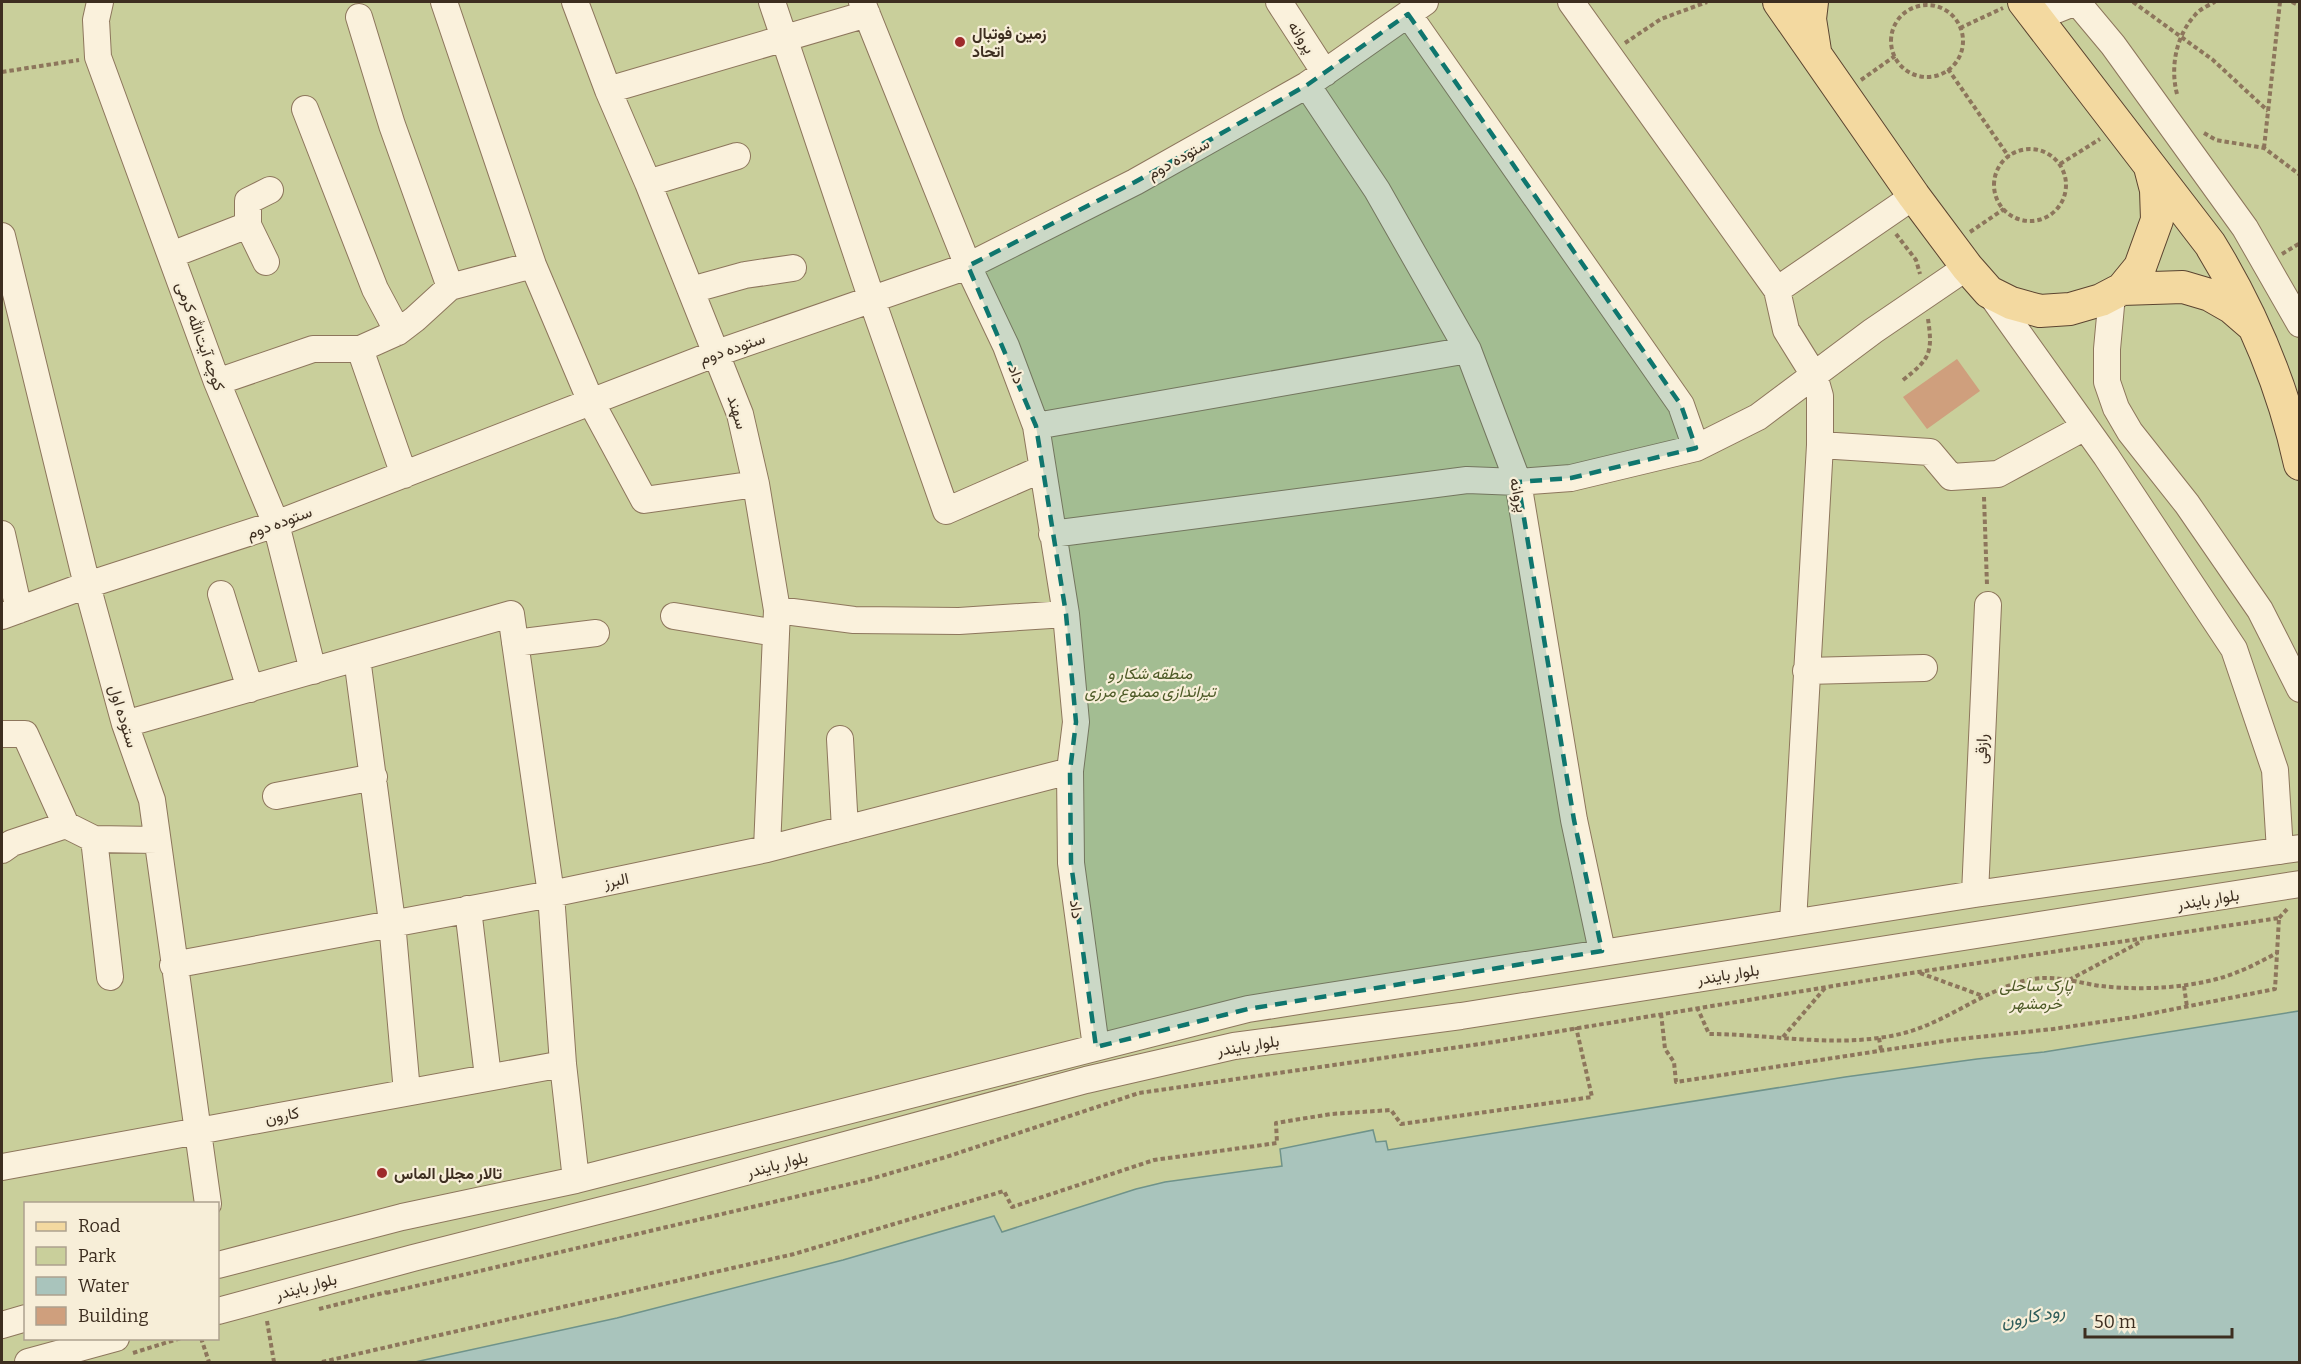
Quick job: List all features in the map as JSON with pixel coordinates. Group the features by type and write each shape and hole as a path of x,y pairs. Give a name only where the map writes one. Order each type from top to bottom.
{"main road":[{"path":"1779,2 1914,196 1967,267 1989,292 2012,303 2040,310 2070,309 2101,300 2117,292 2140,267 2157,220 2156,190 2150,163"},
{"path":"1812,2 1810,19 1815,52"},
{"path":"2030,10 2150,163 2210,244 2233,282 2275,379 2300,464"},
{"path":"2117,292 2183,287 2210,295 2231,307 2253,326"}],"street":[{"name":"کوچه آیت‌الله کرمی","path":"100,2 96,20 98,57 217,382 276,524 313,670"},
{"path":"444,2 534,265 591,402 644,500 756,484"},
{"name":"سهند","path":"575,2 608,90 648,183 740,414 756,484 776,622 767,849"},
{"path":"772,2 946,511 1042,469"},
{"name":"پروانه","path":"1279,2 1316,79 1468,350 1518,482 1574,820 1602,951"},
{"path":"1571,2 1777,290 1786,330 1814,375 1820,396 1820,445 1793,922"},
{"path":"2030,10 2077,2 2113,45 2245,228 2300,324"},
{"path":"608,90 783,39 865,8"},
{"name":"داد","path":"865,8 968,266 1006,346 1036,426 1066,614 1076,722 1062,772 1071,863 1096,1047"},
{"path":"1417,8 1681,405 1696,448"},
{"name":"ستوده دوم","path":"10,613 87,585 276,524 717,353 968,266 1135,182 1316,79 1417,8"},
{"path":"359,17 392,125 450,287"},
{"path":"305,110 375,289 398,332"},
{"path":"648,183 737,156"},
{"path":"266,262 248,225 248,201 270,190"},
{"path":"1777,290 1914,196"},
{"path":"171,255 248,225"},
{"name":"ستوده اول","path":"2,236 87,585 125,724 152,800 173,965 208,1202"},
{"path":"217,382 313,349 360,349 398,332 450,287 534,265"},
{"path":"1052,534 1467,480 1518,482 1571,478 1696,448 1758,417 1967,267"},
{"path":"691,290 745,275 793,268"},
{"path":"1989,292 2085,427 2234,649 2275,770 2290,850"},
{"path":"2117,292 2107,349 2107,382 2116,408 2130,432 2187,504 2260,610 2300,689"},
{"path":"360,349 404,475"},
{"path":"1036,426 1468,350"},
{"path":"1820,445 1930,452 1951,477 1998,474 2085,427"},
{"path":"2,534 10,613"},
{"path":"221,594 250,689"},
{"name":"رازقی","path":"1975,894 1988,605"},
{"path":"125,724 511,614 551,894 563,1064 576,1180"},
{"path":"674,616 776,622 959,621 1066,614"},
{"path":"515,643 596,633"},
{"path":"357,658 392,922 407,1092"},
{"path":"1806,671 1924,668"},
{"path":"2,734 25,734 66,825 93,839 157,840"},
{"path":"840,739 845,829"},
{"name":"البرز","path":"173,965 392,922 551,894 767,849 1062,772"},
{"path":"276,796 374,777"},
{"path":"2,850 12,843 66,825"},
{"path":"93,839 110,977"},
{"name":"بلوار بایندر","path":"219,1264 402,1217 576,1180 1248,1009 1602,951 1975,894 2290,850"},
{"name":"بلوار بایندر","path":"219,1311 412,1257 649,1198 1086,1080 1234,1046 1461,1016 2300,884"},
{"path":"468,909 488,1077"},
{"name":"کارون","path":"2,1167 563,1064"},
{"path":"640,1163 649,1198"},
{"path":"2,1325 24,1319"},
{"path":"28,1362 123,1346"}],"path":[{"path":"1608,54 1661,19 1707,2"},
{"path":"1960,28 2007,6 2004,2"},
{"path":"2133,2 2212,60 2268,111"},
{"path":"2178,99 2173,79 2176,51 2196,13 2215,2"},
{"path":"2264,148 2280,2"},
{"path":"2292,2 2300,6"},
{"path":"1923,5 1936,6 1956,20 1960,28 1962,44 1959,56 1942,74 1930,77 1906,70 1892,50 1891,38 1894,26 1901,15 1911,8 1923,5"},
{"path":"2,72 98,57"},
{"path":"1844,93 1895,57"},
{"path":"1948,69 2009,157"},
{"path":"2095,129 2108,147"},
{"path":"2201,131 2216,140 2264,148 2300,176"},
{"path":"2060,164 2102,138"},
{"path":"2027,149 2040,150 2051,155 2060,164 2065,176 2066,188 2063,200 2056,210 2045,217 2033,220 2021,219 2004,209 1995,194 1994,182 1997,170 2015,152 2027,149"},
{"path":"1969,232 2004,209"},
{"path":"1983,475 1988,605"},
{"path":"386,1293 867,1180 946,1157 1139,1093 1494,1042 1576,1027 1661,1013 1697,1008 1918,972 2279,918 2275,989 2187,1008 2053,1029 1951,1040 1676,1082 1674,1062 1665,1049 1661,1013"},
{"path":"2069,980 2145,939"},
{"path":"1697,1008 1708,1034 1838,1040 1879,1038 1909,1032 1947,1016 1984,996 2035,979 2069,980 2102,986 2184,986 2239,972 2278,953"},
{"path":"1918,972 1984,996"},
{"path":"2184,986 2187,1008"},
{"path":"1783,1038 1825,987"},
{"path":"322,1362 794,1254 1004,1191 1012,1207 1154,1160 1277,1143 1276,1123 1331,1114 1391,1110 1401,1124 1592,1097 1576,1027"},
{"path":"1879,1038 1881,1050"},
{"path":"267,1321 274,1362"},
{"path":"123,1346 166,1340"},
{"path":"202,1340 209,1362"}],"highlighted area":[{"path":"1408,14 1681,405 1696,448 1571,478 1518,482 1574,820 1602,951 1248,1009 1096,1047 1071,863 1070,771 1076,722 1066,614 1036,426 968,266 1135,182 1307,85"}],"green space":[{"name":"منطقه شکار و تیراندازی ممنوع مرزی","path":"2,2 2299,2 2299,1362 2,1362"}],"water":[{"name":"رود کارون","path":"2299,1011 2299,1362 415,1362 617,1318 843,1260 994,1216 1002,1232 1136,1189 1165,1182 1282,1166 1280,1149 1373,1130 1376,1142 1386,1141 1388,1150 1845,1077 2044,1052"}],"building":[{"path":"1957,359 1980,391 1927,429 1903,397"}],"place":[{"name":"زمین فوتبال اتحاد","path":"960,42"},
{"name":"تالار مجلل الماس","path":"382,1173"}],"park label":[{"name":"پارک ساحلی خرمشهر","path":"2036,994"}]}
